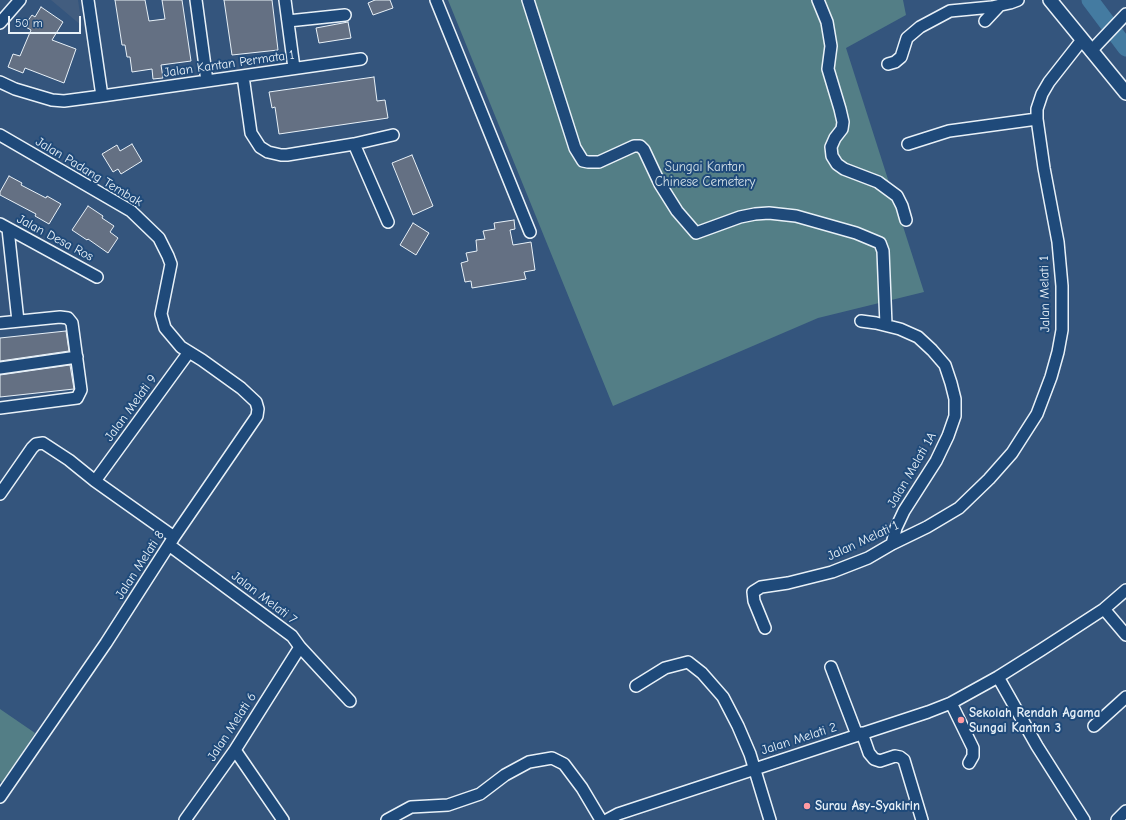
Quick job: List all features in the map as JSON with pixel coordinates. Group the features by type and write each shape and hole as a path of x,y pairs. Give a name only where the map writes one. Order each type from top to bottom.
{"main road":[{"path":"1050,0 1126,93"}],"street":[{"path":"0,23 20,0"},
{"path":"88,0 102,96"},
{"path":"196,0 207,81"},
{"path":"285,0 294,68"},
{"path":"436,0 530,232"},
{"path":"528,0 575,148 583,161 599,162 634,146 640,146 644,150 660,184 677,211 696,233 740,217 755,214 769,214 796,216 856,233 880,243 883,251 886,325"},
{"path":"818,0 826,22 831,46 828,68 843,122 842,129 835,138 831,147 832,156 837,164 844,169 878,182 896,196 902,206 906,220"},
{"path":"888,64 895,62 901,57 907,38 920,27 950,11 1000,5 1018,0"},
{"path":"985,21 1000,5"},
{"path":"288,21 345,15"},
{"path":"1091,51 1125,15"},
{"name":"Jalan Melati 1","path":"766,628 754,601 753,592 761,587 788,583 832,572 868,558 892,544 927,527 959,508 989,480 1012,453 1037,414 1051,377 1058,352 1062,330 1062,286 1058,242 1037,119 1037,109 1042,94 1082,40"},
{"name":"Jalan Kantan Permata 1","path":"0,82 15,89 52,100 64,101 361,59"},
{"path":"243,76 251,133 260,146 268,152 287,155 354,144 393,135"},
{"path":"908,144 949,131 1037,119"},
{"name":"Jalan Padang Tembak","path":"0,135 131,211 159,238 171,264 161,314 165,328 181,347 202,360"},
{"path":"354,144 388,222"},
{"path":"4,226 18,322"},
{"name":"Jalan Desa Ros","path":"4,226 97,277"},
{"path":"0,324 60,316 68,318 72,323 81,390 77,398 0,408"},
{"name":"Jalan Melati 1A","path":"861,321 886,325 918,337 945,365 955,399 955,416 948,436 936,461 904,511 896,528 892,544"},
{"name":"Jalan Melati 9","path":"95,481 189,352"},
{"path":"0,368 77,357"},
{"name":"Jalan Melati 8","path":"0,797 106,643 171,541 257,416 258,409 256,402 241,388 202,360"},
{"path":"0,494 32,448 36,444 40,443 69,460 171,541"},
{"name":"Jalan Melati 7","path":"171,541 292,636 300,647 350,701"},
{"name":"Jalan Melati 2","path":"607,820 618,814 753,768 951,703 998,677 1104,609 1126,590"},
{"path":"1104,609 1126,636"},
{"name":"Jalan Melati 6","path":"185,820 235,750 300,647"},
{"path":"636,686 665,668 688,662 702,672 723,697 738,726 750,754 770,820"},
{"path":"831,667 869,753 874,759 880,761 895,756 904,760 922,820"},
{"path":"998,677 1037,746 1084,820"},
{"path":"1094,726 1126,697"},
{"path":"951,703 973,748 973,756 969,763"},
{"path":"235,750 283,820"},
{"path":"386,820 411,807 448,805 480,794 505,776 529,762 552,758 564,764 582,788 601,820"},
{"path":"1118,820 1126,811"}],"shaded area":[{"path":"51,0 78,0 82,26"}],"green space":[{"name":"Sungai Kantan Chinese Cemetery","path":"448,0 903,0 906,15 846,48 924,292 818,318 613,406"},
{"path":"0,709 35,733 3,783 0,781"}],"building":[{"path":"115,0 145,0 149,21 165,19 162,0 182,0 191,61 161,65 163,78 153,79 152,69 132,72 130,57 127,57 125,45 122,45"},
{"path":"224,0 272,0 278,50 232,55"},
{"path":"375,0 390,0 393,8 373,15 368,3"},
{"path":"41,7 63,22 52,40 76,49 64,83 25,68 23,73 8,67 13,54 20,56 31,30 24,26 32,15 35,17"},
{"path":"348,22 351,38 319,43 316,28"},
{"path":"374,77 377,101 385,100 388,118 279,134 275,107 272,108 269,92"},
{"path":"132,144 142,161 121,174 118,169 113,172 102,154 117,145 120,151"},
{"path":"412,155 433,206 413,215 392,163"},
{"path":"9,176 22,183 21,185 46,198 47,196 61,204 49,224 35,216 36,214 0,195 0,192"},
{"path":"88,206 103,216 102,218 114,226 110,232 118,238 108,253 72,230"},
{"path":"514,220 515,229 510,230 513,245 531,242 535,270 524,272 526,279 472,288 471,281 465,282 461,263 468,261 466,253 477,251 476,240 485,239 483,231 495,229 494,223"},
{"path":"413,223 429,233 416,255 400,245"},
{"path":"66,331 69,351 0,361 0,338"},
{"path":"70,365 74,389 0,397 0,375"}],"waterway":[{"path":"1090,0 1126,48"}],"place":[{"name":"Sekolah Rendah Agama Sungai Kantan 3","path":"961,720"},
{"name":"Surau Asy-Syakirin","path":"807,806"}]}
